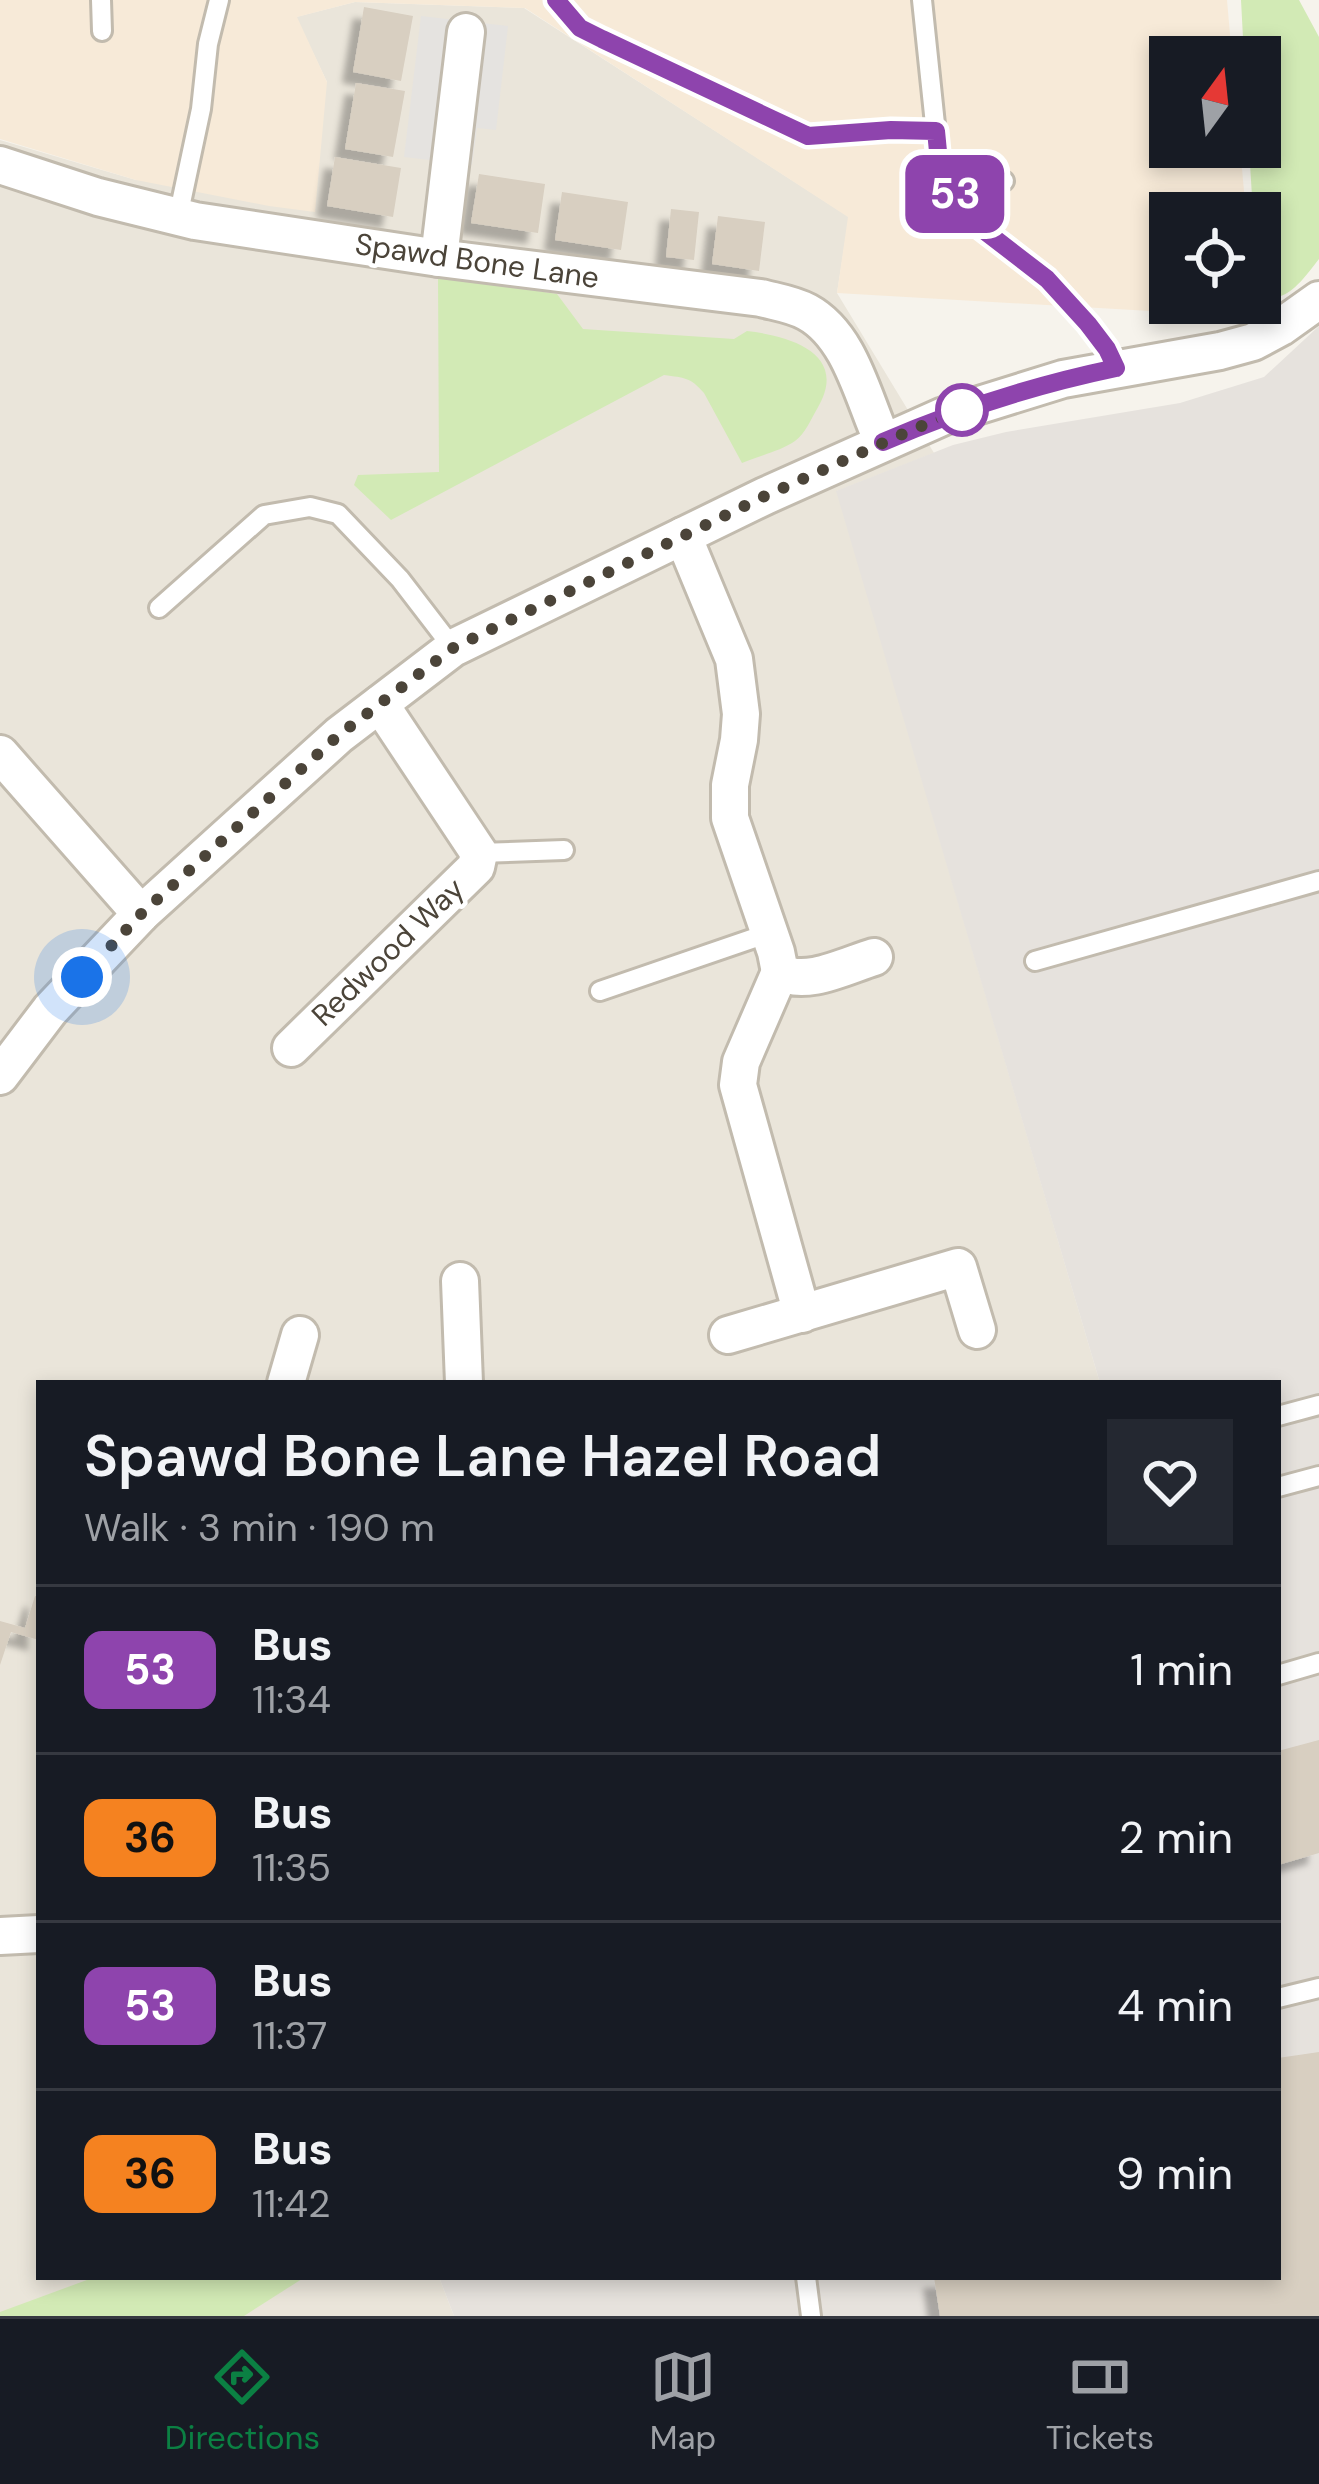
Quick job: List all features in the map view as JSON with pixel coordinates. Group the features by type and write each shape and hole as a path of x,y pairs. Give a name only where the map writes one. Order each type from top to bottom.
{"street":[{"path":"439,258 466,32"},
{"name":"Spawd Bone Lane","path":"0,165 178,217 439,258 760,298 797,308 820,321 838,341 883,442"},
{"path":"0,1076 50,1010 141,914 339,735 453,648 944,416 1116,368 1253,342 1319,300"},
{"path":"683,536 738,673 740,740 730,784 730,818 780,971 746,1048 738,1085 802,1314"},
{"name":"Redwood Way","path":"291,1048 476,867 479,853 380,704"},
{"path":"0,754 141,914"},
{"path":"780,971 804,978 874,957"},
{"path":"728,1335 958,1267 977,1330"},
{"path":"460,1281 464,1380"},
{"path":"292,1380 300,1335"},
{"path":"0,1936 36,1934"}],"lane":[{"path":"101,0 102,31"},
{"path":"178,217 219,0"},
{"path":"556,0 580,28 808,136 936,131"},
{"path":"922,0 940,172 977,225 1047,279 1088,324 1116,368"},
{"path":"939,159 1004,181"},
{"path":"159,608 264,514 310,507 338,514 400,579 453,648"},
{"name":"Redwood Way","path":"479,853 564,850"},
{"path":"1035,962 1319,881"},
{"path":"600,991 770,933"},
{"path":"1281,1415 1319,1405"},
{"path":"1281,1486 1319,1476"},
{"path":"1281,1674 1319,1664"},
{"path":"1281,1997 1319,1988"},
{"path":"806,2280 812,2316"}],"shaded area":[{"path":"0,0 1227,0 1230,36 1149,36 1149,168 1242,168 1244,192 1149,192 1149,311 837,293 848,217 525,8 355,2 297,17 327,82 315,212 136,180 0,139"},
{"path":"355,2 524,8 849,217 837,293 934,453 837,491 1099,1380 36,1380 36,2280 440,2280 454,2316 0,2316 0,140 136,180 327,82 296,17"},
{"path":"421,16 508,26 496,130 477,128 472,165 404,157"},
{"path":"1319,326 1319,2316 454,2316 440,2280 1281,2280 1281,1380 1099,1380 836,491 953,445 1180,403 1264,377"}],"green space":[{"path":"1241,0 1299,0 1319,37 1319,259 1281,296 1281,192 1252,192 1250,168 1281,168 1281,36 1243,36"},
{"path":"438,276 557,294 583,329 734,339 747,331 781,338 811,351 821,361 825,390 799,438 742,463 704,393 687,379 664,375 391,520 354,485 358,475 439,472"},
{"path":"87,2280 300,2280 244,2316 0,2316 0,2312"}],"building":[{"path":"364,7 413,16 401,81 353,72"},
{"path":"356,83 405,91 393,157 345,149"},
{"path":"335,157 401,168 393,217 327,206"},
{"path":"479,174 545,184 538,233 471,223"},
{"path":"562,192 628,202 621,250 555,240"},
{"path":"671,209 699,212 694,260 666,257"},
{"path":"718,216 765,222 759,271 712,264"},
{"path":"36,1596 36,1639 11,1632 0,1665 0,1621 25,1628"},
{"path":"1319,1740 1319,1853 1281,1864 1281,1750"},
{"path":"1319,2052 1319,2316 940,2316 934,2280 1281,2280 1281,2058"}],"bus line":[{"name":"53","path":"556,0 580,28 808,136 936,131 940,172 977,225 1047,279 1088,324 1116,368 1021,391 883,442"}],"route":[{"path":"82,977 141,914 339,735 453,648 765,496 962,410"}]}
